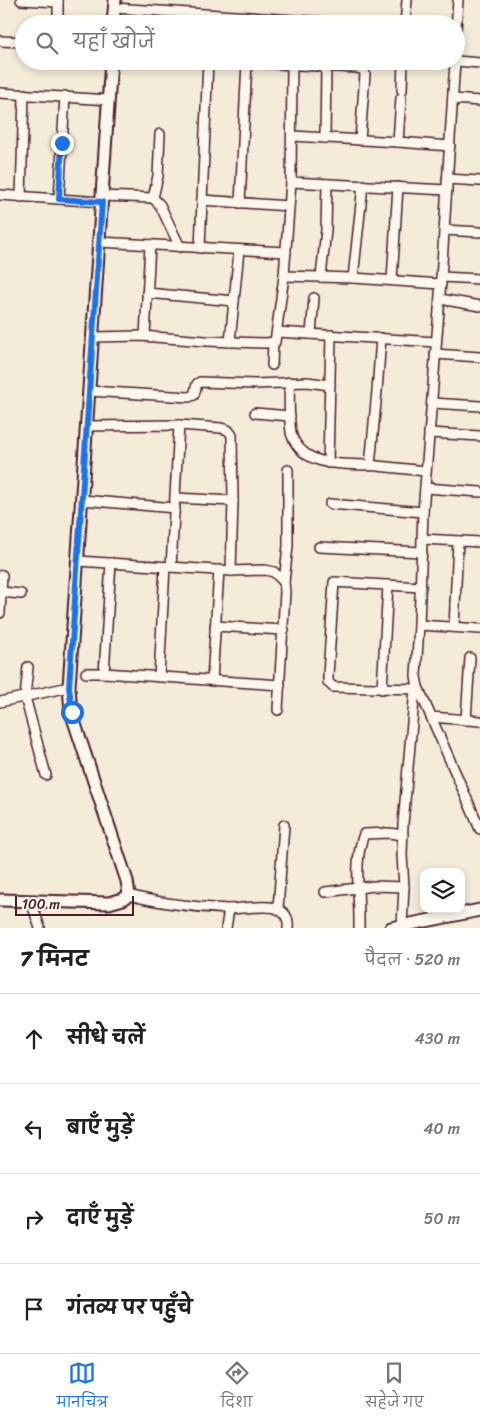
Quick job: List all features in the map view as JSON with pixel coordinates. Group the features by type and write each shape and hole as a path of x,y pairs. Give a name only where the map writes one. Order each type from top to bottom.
{"street":[{"path":"21,0 58,1 58,15"},
{"path":"405,15 406,0"},
{"path":"457,15 458,0"},
{"path":"114,4 247,15"},
{"path":"0,41 15,42"},
{"path":"465,62 480,63"},
{"path":"110,70 69,687 72,712 127,882 129,895"},
{"path":"200,248 208,70"},
{"path":"240,202 247,70"},
{"path":"272,365 273,342 277,332 284,276 291,182 292,70"},
{"path":"325,138 326,70"},
{"path":"360,140 366,74 364,70"},
{"path":"398,142 403,70"},
{"path":"455,70 423,512 417,689 409,752 403,835 404,887 396,927 418,925 480,910"},
{"path":"0,93 108,100"},
{"path":"21,197 24,94"},
{"path":"59,199 65,96"},
{"path":"453,99 480,101"},
{"path":"153,198 158,176 160,134"},
{"path":"292,136 450,146"},
{"path":"448,179 480,181"},
{"path":"291,182 447,190"},
{"path":"321,277 326,230 327,184"},
{"path":"353,278 363,185"},
{"path":"392,280 398,187"},
{"path":"0,195 59,199 153,198 160,205 180,247"},
{"path":"202,200 289,206"},
{"path":"444,230 480,232"},
{"path":"99,242 286,252"},
{"path":"145,336 150,245"},
{"path":"230,342 239,250"},
{"path":"284,276 392,280 480,279"},
{"path":"147,293 234,301"},
{"path":"311,334 314,298"},
{"path":"440,299 480,306"},
{"path":"277,332 436,342"},
{"path":"328,464 331,335"},
{"path":"93,337 145,336 230,342 273,342"},
{"path":"370,466 381,338"},
{"path":"435,354 480,357"},
{"path":"89,391 189,397 194,395 197,384 200,382 255,384 307,382 330,384"},
{"path":"289,382 292,434 303,453 328,464 426,471"},
{"path":"432,403 480,406"},
{"path":"255,413 290,416"},
{"path":"87,426 180,425 220,428 228,430 232,434 231,571"},
{"path":"159,677 180,425"},
{"path":"429,433 480,436"},
{"path":"278,710 284,630 284,582 288,546 288,470"},
{"path":"425,488 480,492"},
{"path":"82,500 175,503 233,501"},
{"path":"330,504 423,512"},
{"path":"422,539 480,542"},
{"path":"454,627 458,541"},
{"path":"319,547 422,552"},
{"path":"78,561 231,571 265,570 274,572 284,582"},
{"path":"104,673 111,563"},
{"path":"212,681 219,570"},
{"path":"0,613 2,575"},
{"path":"417,689 333,687 328,682 328,675 334,582 421,587"},
{"path":"382,689 388,585"},
{"path":"1,592 21,594"},
{"path":"420,625 480,629"},
{"path":"215,626 284,630"},
{"path":"466,720 470,658"},
{"path":"28,667 26,697 46,776"},
{"path":"86,673 280,686"},
{"path":"0,702 69,687"},
{"path":"417,689 477,812 480,829"},
{"path":"431,717 480,720"},
{"path":"278,908 284,825"},
{"path":"359,928 359,869 361,842 364,834 389,833 403,835"},
{"path":"325,892 374,886 404,887"},
{"path":"0,900 109,903 129,895 160,902 229,909 269,907 278,908 287,916 288,928"},
{"path":"31,901 40,928"},
{"path":"226,928 229,909"}],"route":[{"path":"62,143 59,199 102,202 69,687 72,712"}]}
